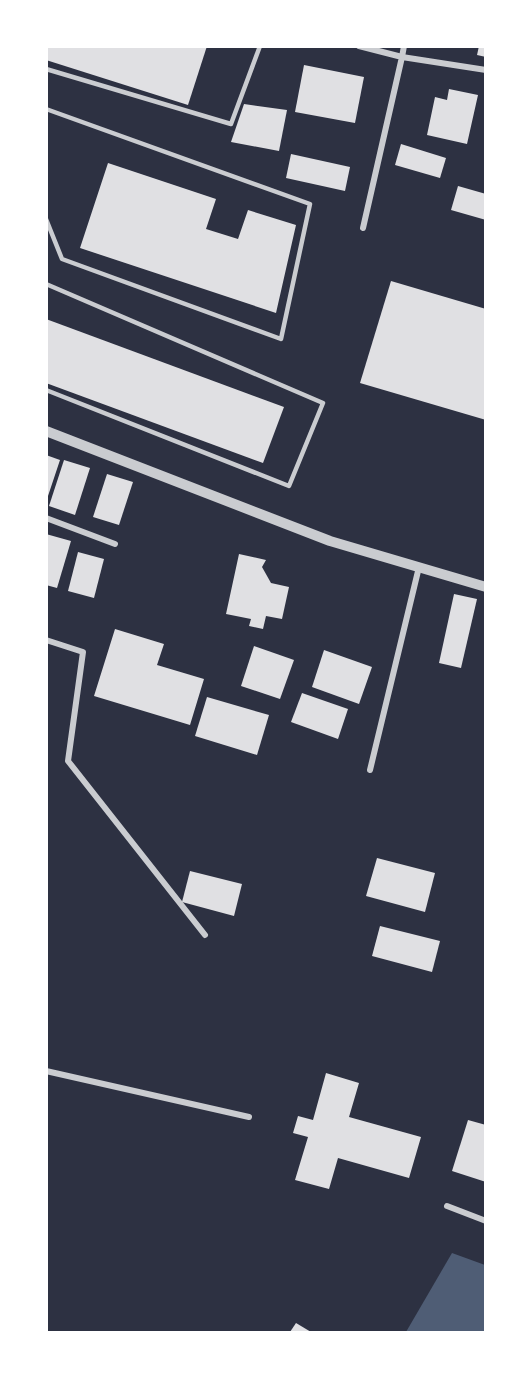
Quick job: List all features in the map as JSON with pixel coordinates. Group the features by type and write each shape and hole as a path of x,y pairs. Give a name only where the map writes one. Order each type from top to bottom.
{"street":[{"path":"359,46 402,57 486,70"},
{"path":"363,228 404,46"},
{"path":"46,431 330,541 486,587"},
{"path":"46,518 115,544"},
{"path":"369,770 419,567"},
{"path":"46,640 83,652 68,761 205,935"},
{"path":"46,1071 249,1117"},
{"path":"447,1206 486,1221"}],"lane":[{"path":"46,69 231,124 260,46"},
{"path":"46,109 310,204 280,339 62,259 46,219"},
{"path":"46,284 323,403 289,486 46,390"}],"water":[{"path":"452,1253 485,1265 484,1332 406,1332"}],"building":[{"path":"46,46 207,46 188,105 46,60"},
{"path":"479,46 486,46 486,57 477,55"},
{"path":"304,65 364,77 355,123 295,112"},
{"path":"449,89 478,95 467,144 427,135 435,97 447,100"},
{"path":"244,104 287,110 279,151 231,142"},
{"path":"401,144 446,158 440,178 395,165"},
{"path":"291,154 350,167 345,191 286,178"},
{"path":"108,163 216,199 206,229 238,239 248,210 296,225 276,313 80,248"},
{"path":"458,186 486,194 486,220 451,210"},
{"path":"391,281 486,309 486,420 360,383"},
{"path":"46,319 284,407 263,463 46,383"},
{"path":"46,455 60,460 47,499 46,499"},
{"path":"64,460 90,468 75,515 49,506"},
{"path":"107,474 133,482 119,525 93,517"},
{"path":"46,534 71,541 57,588 46,585"},
{"path":"78,552 104,559 94,598 68,591"},
{"path":"239,554 266,560 262,567 271,583 289,587 282,619 266,616 263,629 249,626 251,619 226,614"},
{"path":"454,594 477,599 461,668 439,663"},
{"path":"115,629 164,644 157,665 204,679 190,725 94,696"},
{"path":"254,646 294,660 280,699 241,686"},
{"path":"324,650 372,667 359,704 312,687"},
{"path":"302,693 348,709 338,739 291,722"},
{"path":"207,697 269,715 257,755 195,736"},
{"path":"377,858 435,873 425,912 366,896"},
{"path":"190,871 242,884 234,916 182,902"},
{"path":"380,926 440,941 432,972 372,956"},
{"path":"326,1073 359,1083 349,1117 421,1137 409,1178 338,1158 329,1189 295,1180 308,1137 293,1133 298,1116 313,1120"},
{"path":"468,1120 486,1125 486,1182 452,1171"},
{"path":"296,1323 311,1332 290,1332"}]}
